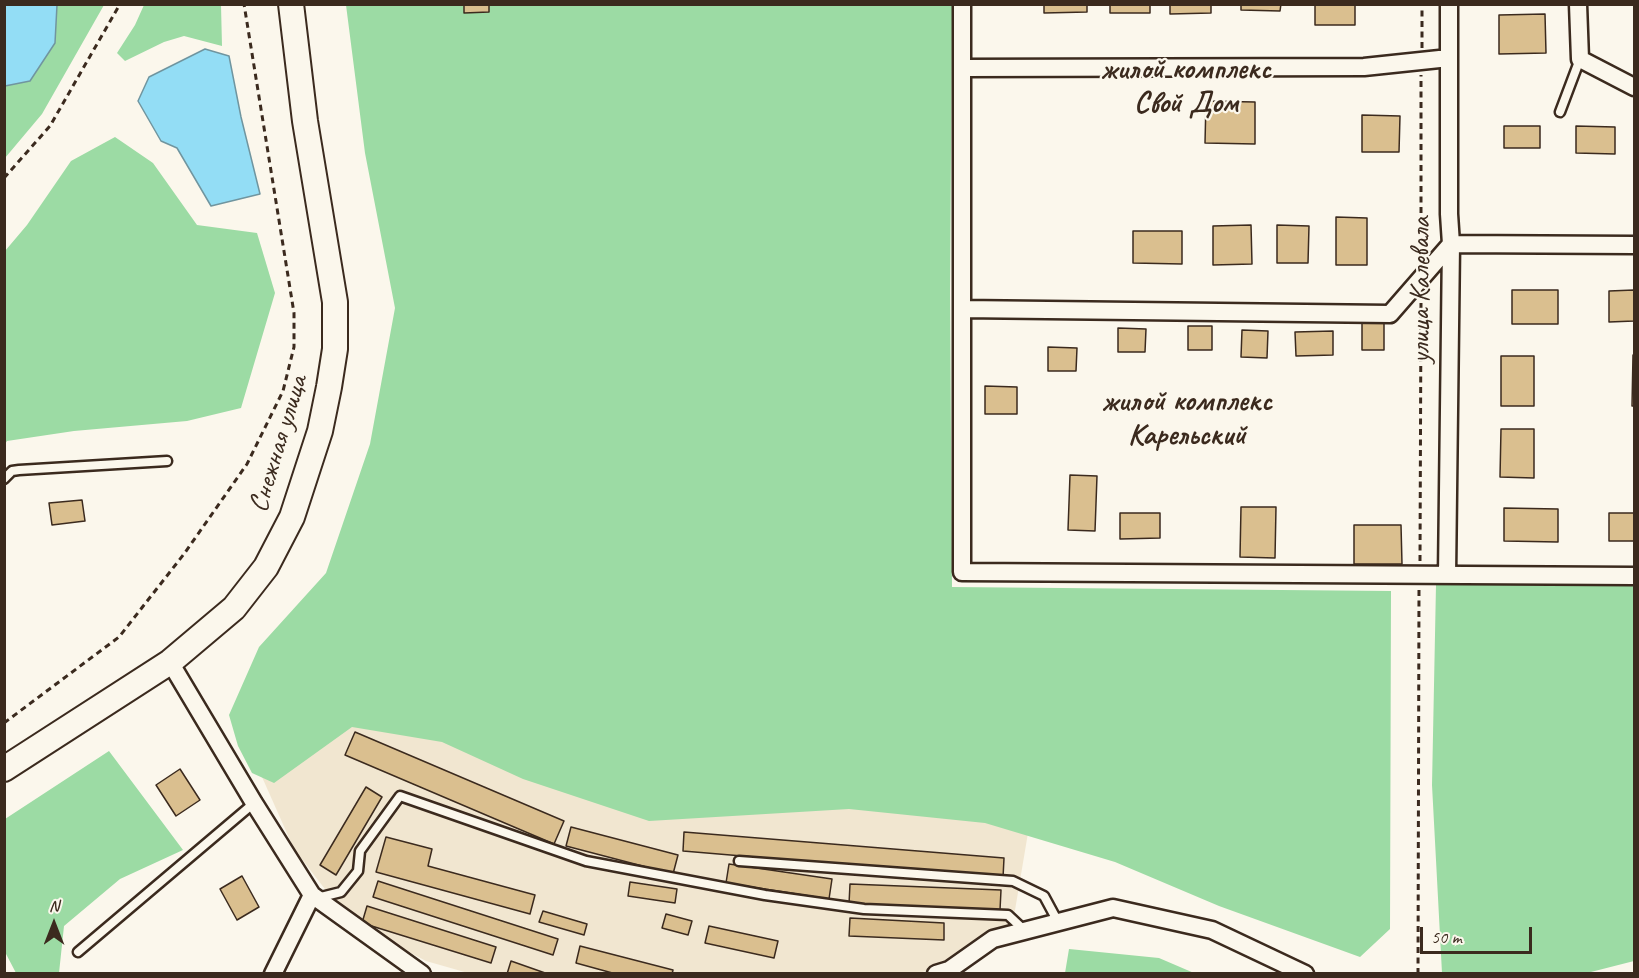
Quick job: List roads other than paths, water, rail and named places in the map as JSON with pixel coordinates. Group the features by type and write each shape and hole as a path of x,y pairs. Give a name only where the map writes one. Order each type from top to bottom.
{"street":[{"name":"Снежная улица","path":"4,769 170,662 234,608 266,567 292,517 309,470 329,387 335,349 335,302 305,121 291,4"},
{"path":"962,4 962,572 1635,576"},
{"name":"улица Калевала","path":"1447,575 1451,244 1449,4"},
{"path":"1578,4 1580,59 1635,87"},
{"path":"962,68 1364,67 1449,58"},
{"path":"962,309 1390,314 1451,244 1635,245"},
{"path":"170,662 254,802 315,897 422,974"},
{"path":"273,974 315,897"},
{"path":"936,974 949,970 993,939 1113,908 1212,930 1305,974"}],"lane":[{"path":"1560,112 1580,59"},
{"path":"4,479 12,471 19,470 167,461"},
{"path":"315,897 341,892 358,871 360,851 400,796 586,861 765,895 864,909 1008,915 1025,931"},
{"path":"78,952 254,802"},
{"path":"739,861 1013,881 1044,896 1058,922"}],"water":[{"path":"5,4 57,5 55,43 30,81 5,86"},
{"path":"205,49 229,56 260,194 211,206 177,148 161,141 138,101 149,77"}],"district":[{"name":"жилой комплекс Свой Дом","path":"1186,87"},
{"name":"жилой комплекс Карельский","path":"1187,419"}]}
